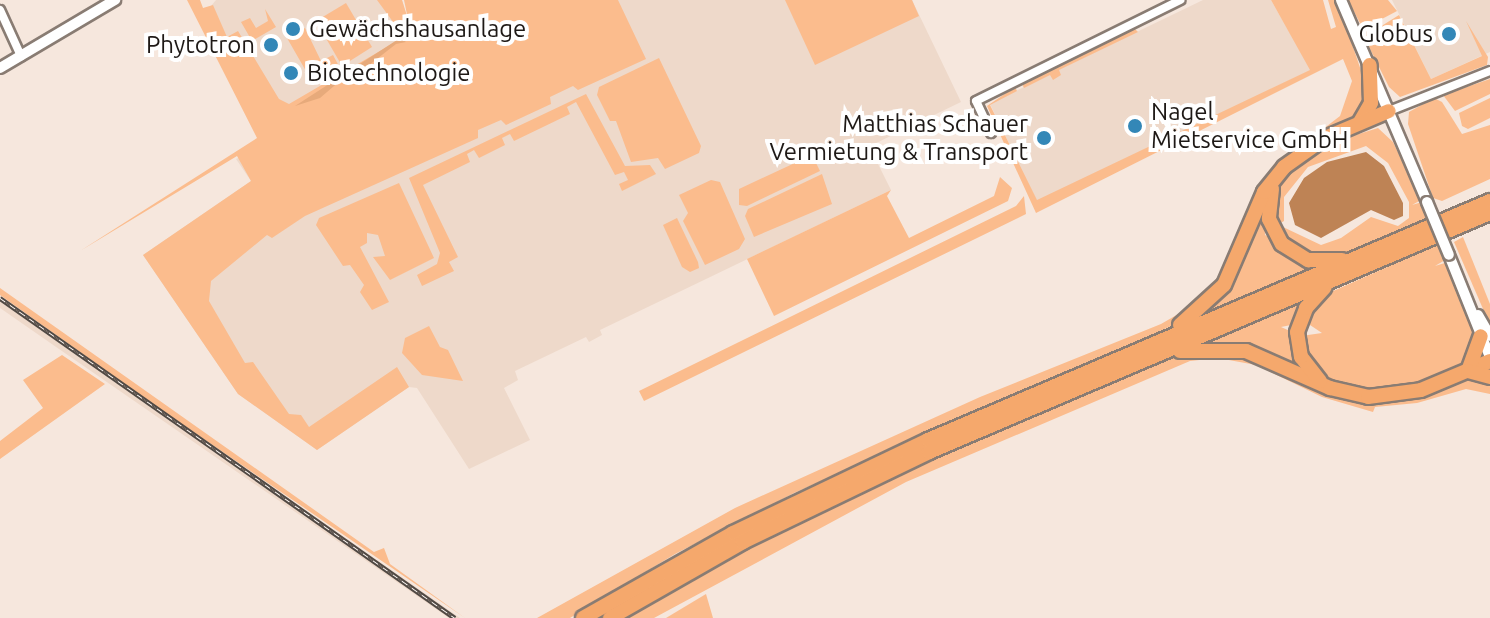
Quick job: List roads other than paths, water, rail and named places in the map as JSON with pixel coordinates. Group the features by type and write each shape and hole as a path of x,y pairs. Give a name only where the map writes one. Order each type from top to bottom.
{"highway":[{"path":"1360,122 1371,103 1370,65"},
{"path":"1162,346 1224,285 1274,180 1310,146 1389,111"},
{"path":"1274,180 1269,219 1286,248 1314,261 1354,260"},
{"path":"610,618 825,500 1490,201"},
{"path":"583,618 733,533 822,490 1162,346 1333,280 1490,213"},
{"path":"1330,388 1311,373 1297,340 1306,308 1333,280"},
{"path":"1468,371 1486,336"},
{"path":"1162,346 1246,351 1330,388 1368,397 1404,395 1468,371 1490,359"},
{"path":"1468,371 1490,377"}],"street":[{"path":"0,68 115,0"},
{"path":"991,133 976,101 1180,0"},
{"path":"1341,0 1486,336 1490,359"},
{"path":"0,10 21,56"},
{"path":"1389,111 1490,71"}],"railway":[{"path":"0,298 455,618"}],"place":[{"name":"Gewächshausanlage","path":"293,29"},
{"name":"Globus","path":"1449,34"},
{"name":"Phytotron","path":"271,45"},
{"name":"Biotechnologie","path":"291,73"},
{"name":"Nagel Mietservice GmbH","path":"1135,126"},
{"name":"Matthias Schauer Vermietung & Transport","path":"1044,138"}]}
